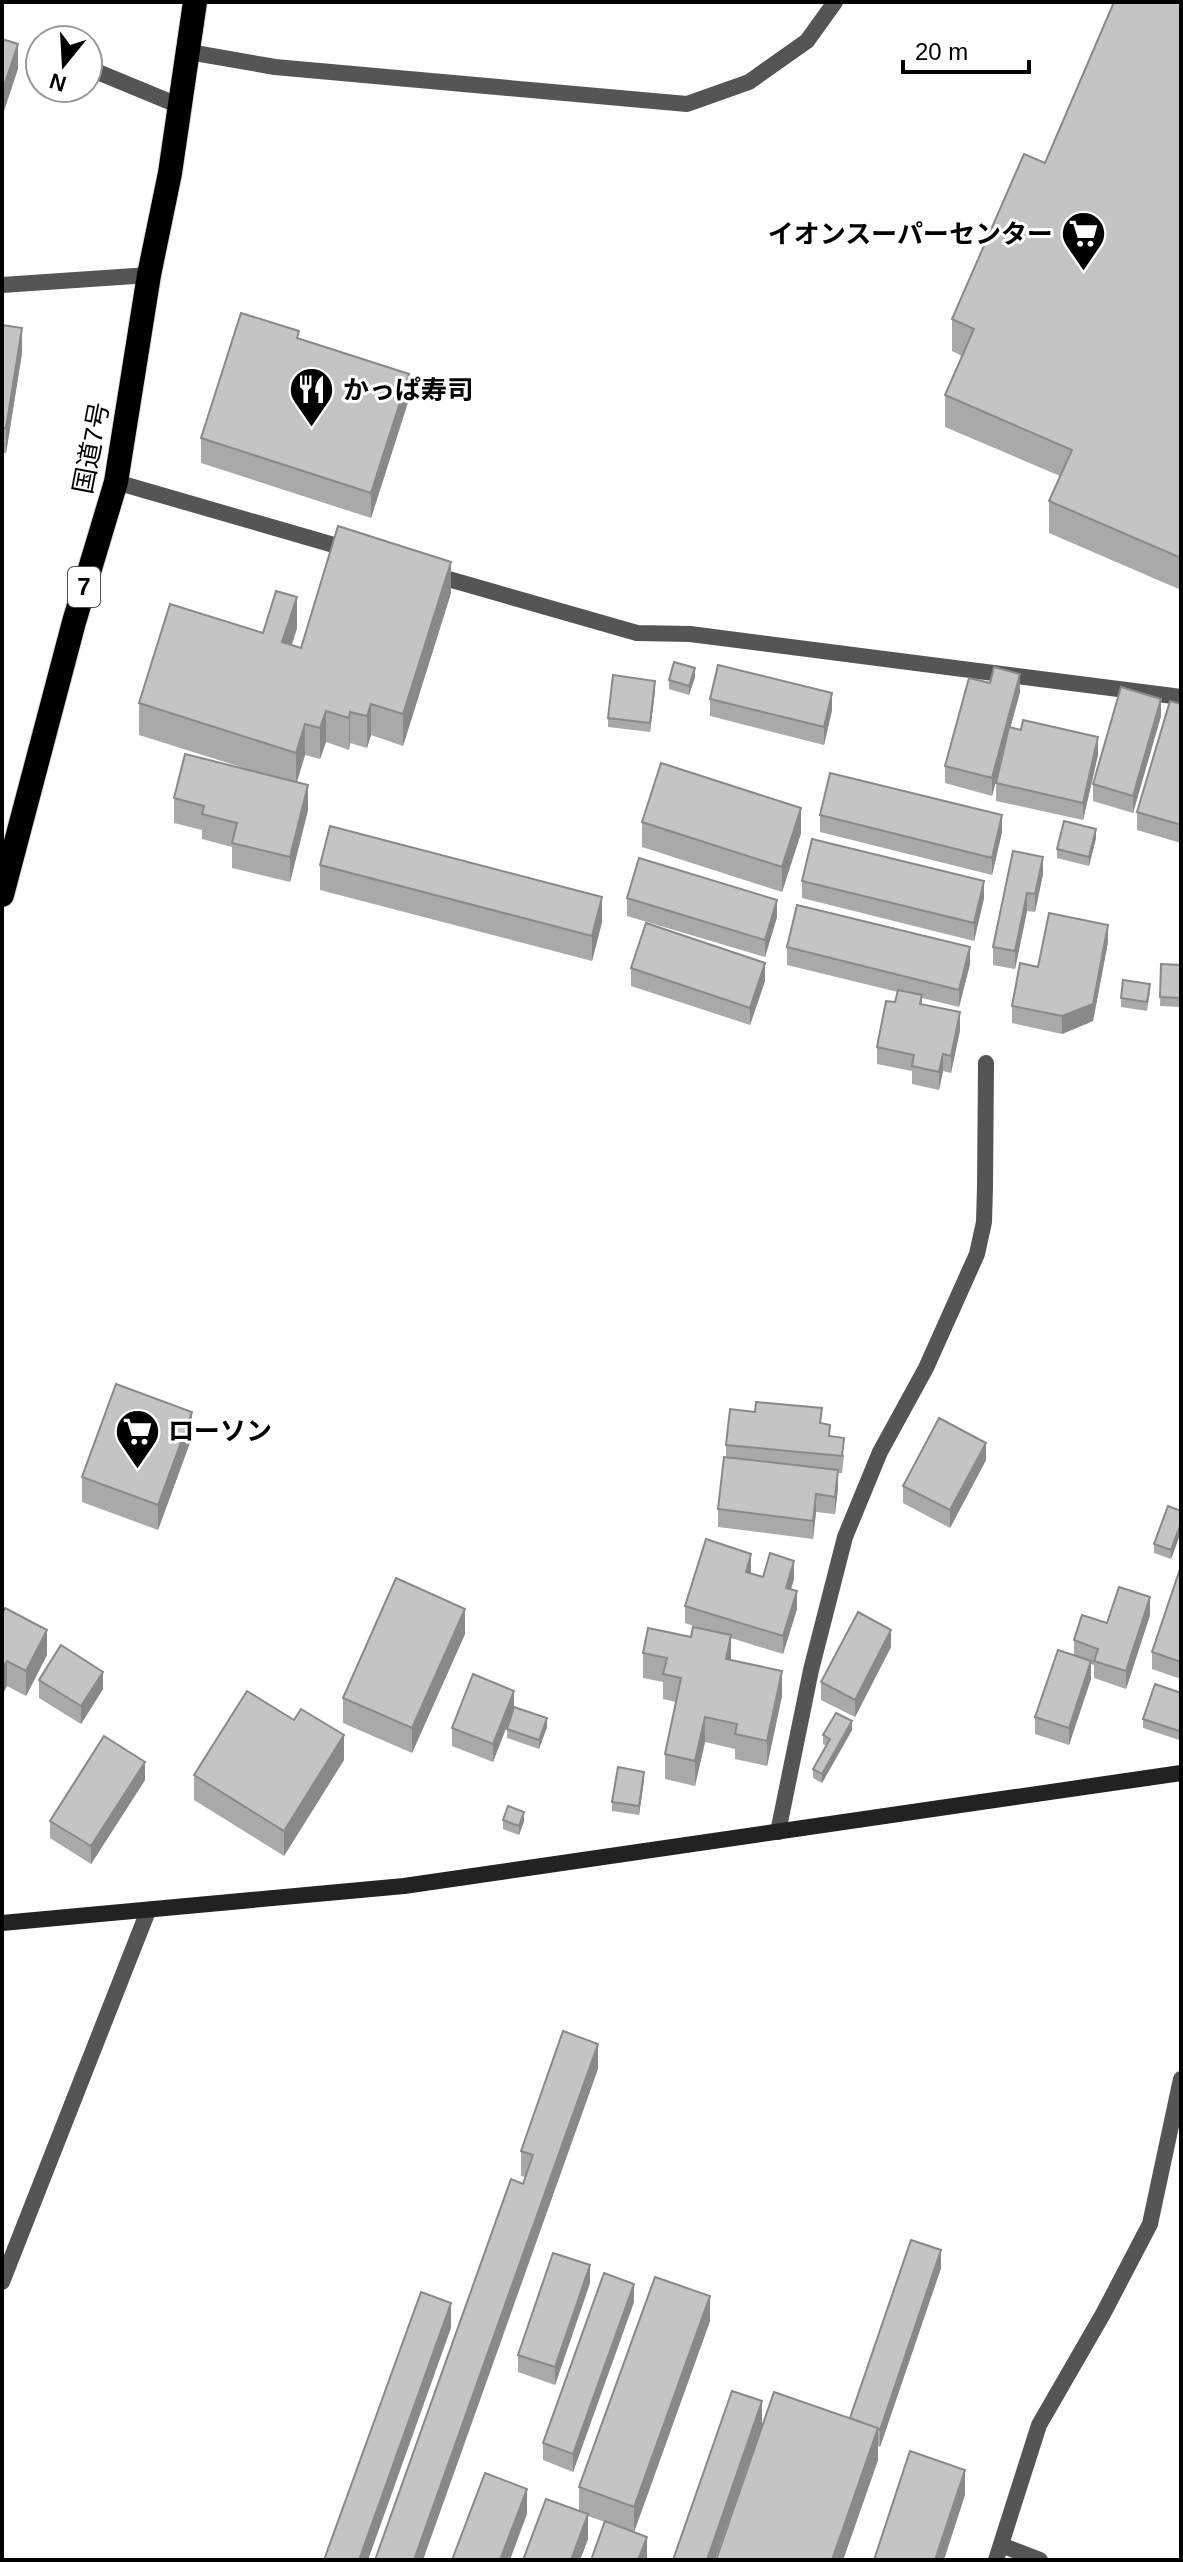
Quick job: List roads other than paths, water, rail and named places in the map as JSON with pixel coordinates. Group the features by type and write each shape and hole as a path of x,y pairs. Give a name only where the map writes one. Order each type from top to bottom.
{"highway":[{"name":"国道7号","path":"2,895 74,622 116,482 195,2"}],"street":[{"path":"189,52 275,67 687,104 749,82 807,41 835,2"},
{"path":"104,75 180,106"},
{"path":"2,285 149,275"},
{"path":"116,482 361,553"},
{"path":"422,571 637,633 690,634 1181,697"},
{"path":"778,1832 811,1670 845,1537 880,1452 926,1368 977,1254 984,1222 986,1063"},
{"path":"2,1923 404,1886 1181,1773"},
{"path":"2,2282 148,1911"},
{"path":"1040,2560 998,2552 1039,2425 1150,2224 1181,2079"}],"place":[{"name":"イオンスーパーセンター","path":"1084,273"},
{"name":"かっぱ寿司","path":"312,429"},
{"name":"ローソン","path":"137,1470"}]}
